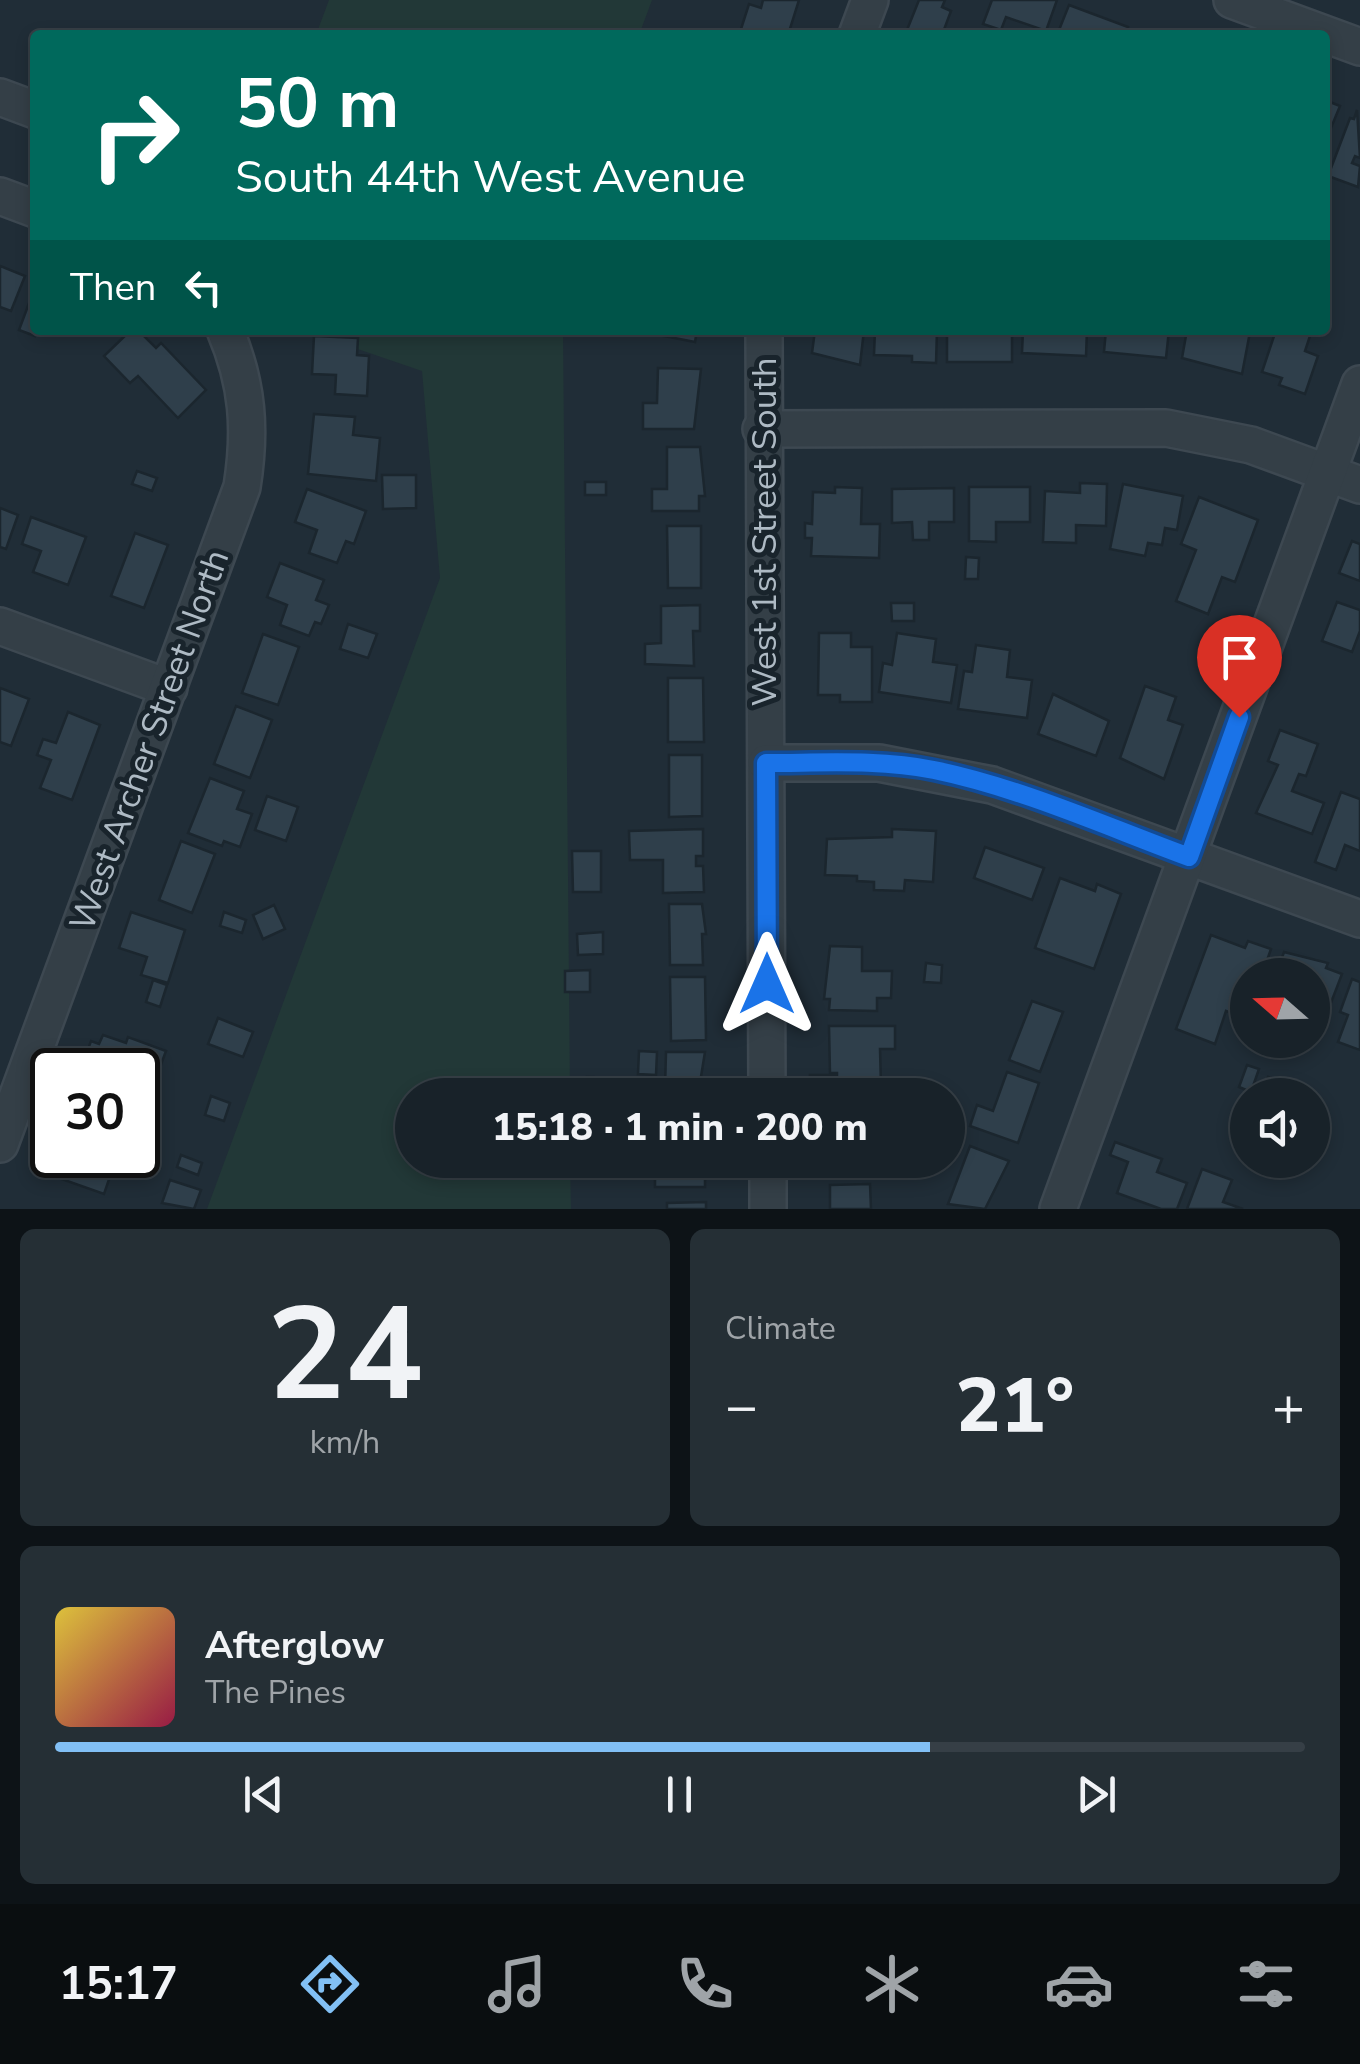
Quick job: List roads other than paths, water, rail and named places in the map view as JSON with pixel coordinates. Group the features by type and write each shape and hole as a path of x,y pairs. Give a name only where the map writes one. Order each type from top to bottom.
{"street":[{"path":"859,30 870,0"},
{"path":"1232,0 1315,30"},
{"path":"1330,35 1360,46"},
{"path":"0,97 30,108"},
{"path":"0,196 30,206"},
{"name":"West Archer Street North","path":"0,1144 242,488 249,442 247,395 227,335"},
{"name":"West 1st Street South","path":"764,335 761,429 767,1078"},
{"path":"1058,1209 1189,857 1344,478 1360,384"},
{"path":"761,429 1166,428 1250,445 1344,478"},
{"path":"0,626 168,688"},
{"path":"766,763 879,763 933,770 992,785 1360,920"},
{"path":"768,1178 768,1209"}]}
